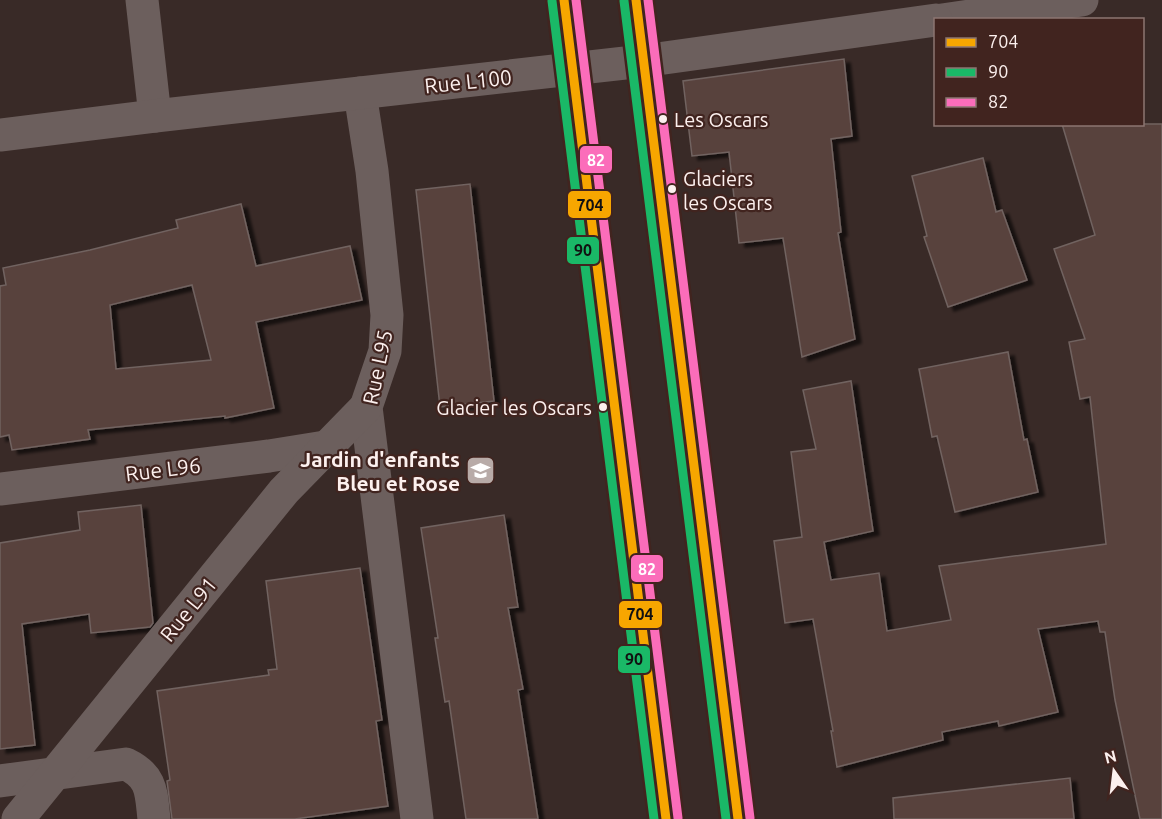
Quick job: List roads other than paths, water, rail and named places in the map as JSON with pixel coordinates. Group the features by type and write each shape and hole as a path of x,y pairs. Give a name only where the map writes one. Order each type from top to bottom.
{"main road":[{"path":"564,0 666,819"},
{"path":"636,0 738,819"}],"street":[{"path":"142,0 155,116"},
{"path":"956,18 1082,0"},
{"name":"Rue L100","path":"0,135 644,61 934,20"},
{"name":"Rue L95","path":"360,93 372,171 387,315 385,351 366,407 417,819"},
{"name":"Rue L91","path":"18,819 284,491 366,407"},
{"name":"Rue L96","path":"0,489 325,447"},
{"path":"0,781 126,764 138,770 146,779 151,791 153,819"}],"place":[{"name":"Les Oscars","path":"663,119"},
{"name":"Glaciers les Oscars","path":"672,189"},
{"name":"Glacier les Oscars","path":"603,407"},
{"name":"Jardin d'enfants Bleu et Rose","path":"481,471"}]}
